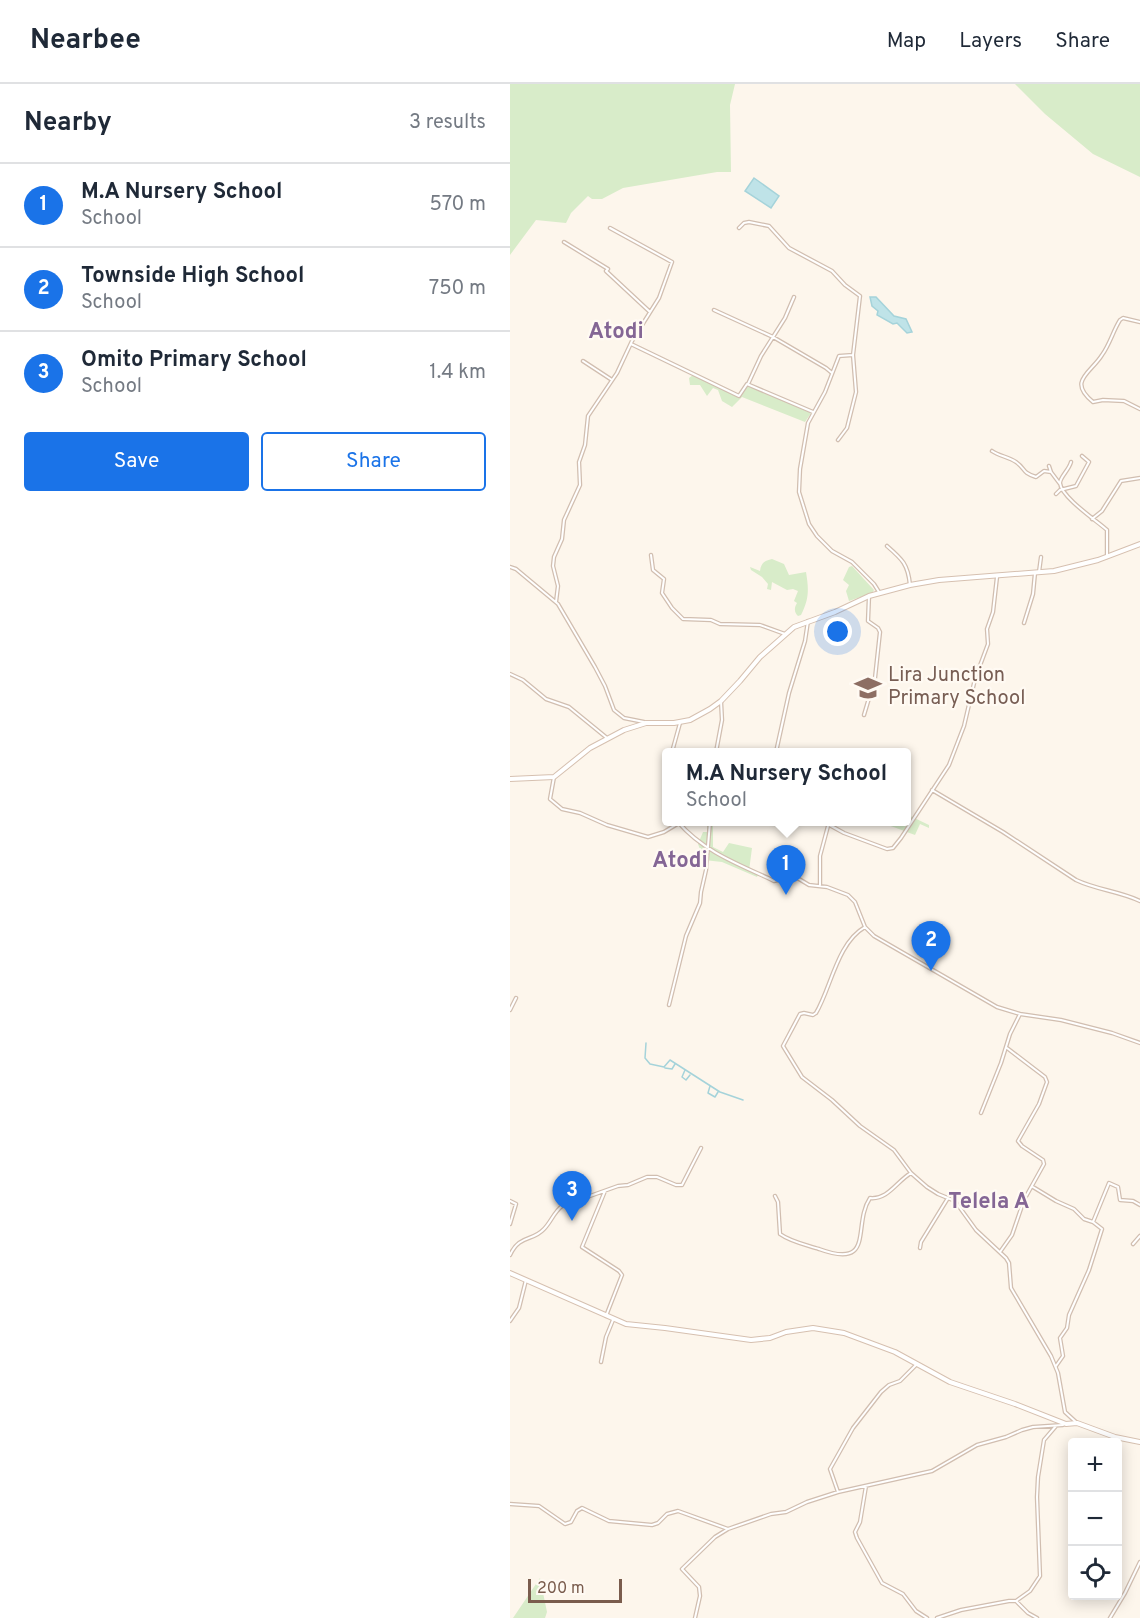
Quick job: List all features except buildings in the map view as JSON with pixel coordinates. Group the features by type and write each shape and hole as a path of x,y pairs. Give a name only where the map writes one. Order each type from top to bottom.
{"street":[{"path":"739,228 749,222 769,226 789,248 832,271 844,285 860,296 853,355 856,392 847,428 838,440"},
{"path":"556,602 558,586 553,566 554,557 562,539 564,520 580,485 579,462 585,444 588,416 620,369 631,344 658,298 672,262 610,228"},
{"path":"564,242 608,269 606,271 650,312"},
{"path":"631,344 739,396 785,318 794,297"},
{"path":"714,310 773,337 832,373"},
{"path":"1140,322 1130,318 1120,320 1104,353 1086,373 1082,382 1084,393 1093,402 1124,401 1140,409"},
{"path":"853,355 839,356 825,392 813,412 806,432 799,492 809,524 825,545 852,562 879,592"},
{"path":"583,361 612,380"},
{"path":"747,384 813,412"},
{"path":"992,451 1016,462 1023,471 1030,475 1036,477 1044,471 1051,472"},
{"path":"1056,494 1061,490 1076,486 1089,462 1082,456"},
{"path":"1060,484 1071,462"},
{"path":"1049,466 1061,490 1107,530 1107,557"},
{"path":"1092,519 1102,511 1121,481 1140,478"},
{"path":"510,567 516,569 556,602 599,673 613,709 624,718 646,723 680,723 701,714 721,701 760,657 794,627 835,612 868,596 939,580 1061,570 1107,557 1140,544"},
{"path":"887,546 902,559 909,575 910,585"},
{"path":"651,555 654,571 664,579 662,593 683,619 711,620 720,624 760,625 785,634"},
{"path":"1024,623 1041,557"},
{"path":"911,824 951,760 964,726 975,679 988,644 987,629 993,612 997,576"},
{"path":"864,715 875,678 880,632 868,621 868,596"},
{"path":"777,748 789,693 805,641 808,621"},
{"path":"510,674 545,698 566,705 607,738"},
{"path":"718,748 722,720 721,701"},
{"path":"510,778 554,777 590,747 624,730 646,723"},
{"path":"673,748 680,723"},
{"path":"554,777 550,799 562,809 648,837 664,832 673,826"},
{"path":"932,790 1003,832 1076,880 1088,886 1103,888 1140,901"},
{"path":"683,826 708,849 774,881 794,876 809,885 837,889 852,898 865,927 886,944 952,980 988,1003 1020,1014 1060,1020 1122,1035 1140,1044"},
{"path":"669,1005 686,936 700,903 710,826"},
{"path":"820,885 820,856 828,826"},
{"path":"830,826 890,849 902,838 910,826"},
{"path":"865,927 855,934 847,945 816,1013 800,1014 783,1046 802,1077 860,1126 894,1150 911,1173 931,1190 957,1203 976,1230 1009,1263 1011,1288 1033,1322 1056,1366 1065,1412 1077,1423 1115,1437 1140,1442"},
{"path":"510,1010 516,998"},
{"path":"981,1113 1010,1034 1020,1014"},
{"path":"1000,1252 1012,1235 1024,1200 1044,1161 1018,1141 1039,1104 1047,1080 1006,1048"},
{"path":"510,1248 521,1240 543,1231 557,1209 562,1206 647,1177 682,1185 701,1148"},
{"path":"775,1196 778,1202 780,1234 834,1254 847,1255 854,1251 858,1243 865,1209 870,1197 875,1198 887,1193 911,1173"},
{"path":"1093,1222 1109,1183 1119,1187 1119,1199 1133,1201 1140,1205"},
{"path":"1033,1186 1056,1201 1074,1209 1084,1219 1093,1222 1102,1232 1089,1270 1068,1315 1067,1328 1060,1338 1063,1356 1056,1366"},
{"path":"605,1191 582,1246 622,1275 606,1317"},
{"path":"920,1248 921,1242 948,1198"},
{"path":"510,1201 516,1204 510,1224"},
{"path":"1133,1244 1140,1236"},
{"path":"510,1255 514,1246"},
{"path":"510,1273 626,1324 751,1340 770,1338 795,1330 824,1329 844,1333 884,1348 950,1382 1066,1424"},
{"path":"510,1321 519,1308 526,1280"},
{"path":"601,1362 606,1337 613,1320"},
{"path":"838,1492 830,1469 848,1435 884,1388 900,1381 917,1364"},
{"path":"694,1618 700,1598 699,1587 682,1569 714,1537 728,1529 771,1514 786,1512 838,1492 932,1471 976,1445 1022,1430 1077,1423"},
{"path":"937,1618 961,1610 1016,1601 1030,1591 1040,1576 1038,1477 1044,1440 1056,1426"},
{"path":"866,1486 860,1522 855,1532 857,1538 882,1583 903,1594 916,1611 927,1618"},
{"path":"510,1504 539,1506 565,1524 571,1522 577,1511 582,1508 609,1521 652,1525 658,1523 667,1514 678,1511 728,1529"},
{"path":"1110,1618 1140,1562"},
{"path":"1016,1601 1037,1618"}],"green space":[{"path":"510,84 735,84 730,105 731,172 717,172 623,188 602,199 592,199 588,196 571,213 566,223 536,220 510,255"},
{"path":"1015,84 1140,84 1140,177 1093,154 1045,114"},
{"path":"693,375 736,396 742,393 747,385 811,413 805,422 742,397 732,407 722,401 718,390 713,388 707,396 700,385 690,385 689,378"},
{"path":"772,559 784,564 789,575 806,572 808,594 801,615 798,616 795,610 797,603 794,601 798,591 787,590 772,582 771,590 767,589 768,584 751,570 750,567 760,571 763,563"},
{"path":"852,566 874,590 872,593 849,601 846,591 849,585 843,580 849,567"},
{"path":"911,816 929,825 929,828 920,824 915,835 891,826 911,826"},
{"path":"707,826 713,826 713,847 723,852 729,843 752,848 749,871 758,875 757,877 722,862 704,860 698,844 703,832 707,832"},
{"path":"540,1578 547,1612 545,1618 513,1618"}],"water":[{"path":"754,178 779,196 771,208 745,191"},
{"path":"870,297 876,297 894,316 906,319 912,332 907,333 897,323 893,324 877,315 878,311 872,306"}],"waterway":[{"path":"646,1043 645,1058 650,1064 664,1067 670,1060 720,1092 743,1100"},
{"path":"665,1068 672,1069 675,1064"},
{"path":"685,1070 682,1077 686,1080 690,1075"},
{"path":"710,1086 708,1093 715,1097 718,1092"}],"place":[{"name":"Lira Junction Primary School","path":"868,688"},
{"name":"M.A Nursery School","path":"786,895"},
{"name":"Townside High School","path":"931,971"},
{"name":"Omito Primary School","path":"572,1221"}],"district":[{"name":"Atodi","path":"616,332"},
{"name":"Atodi","path":"680,861"},
{"name":"Telela A","path":"989,1202"}]}
